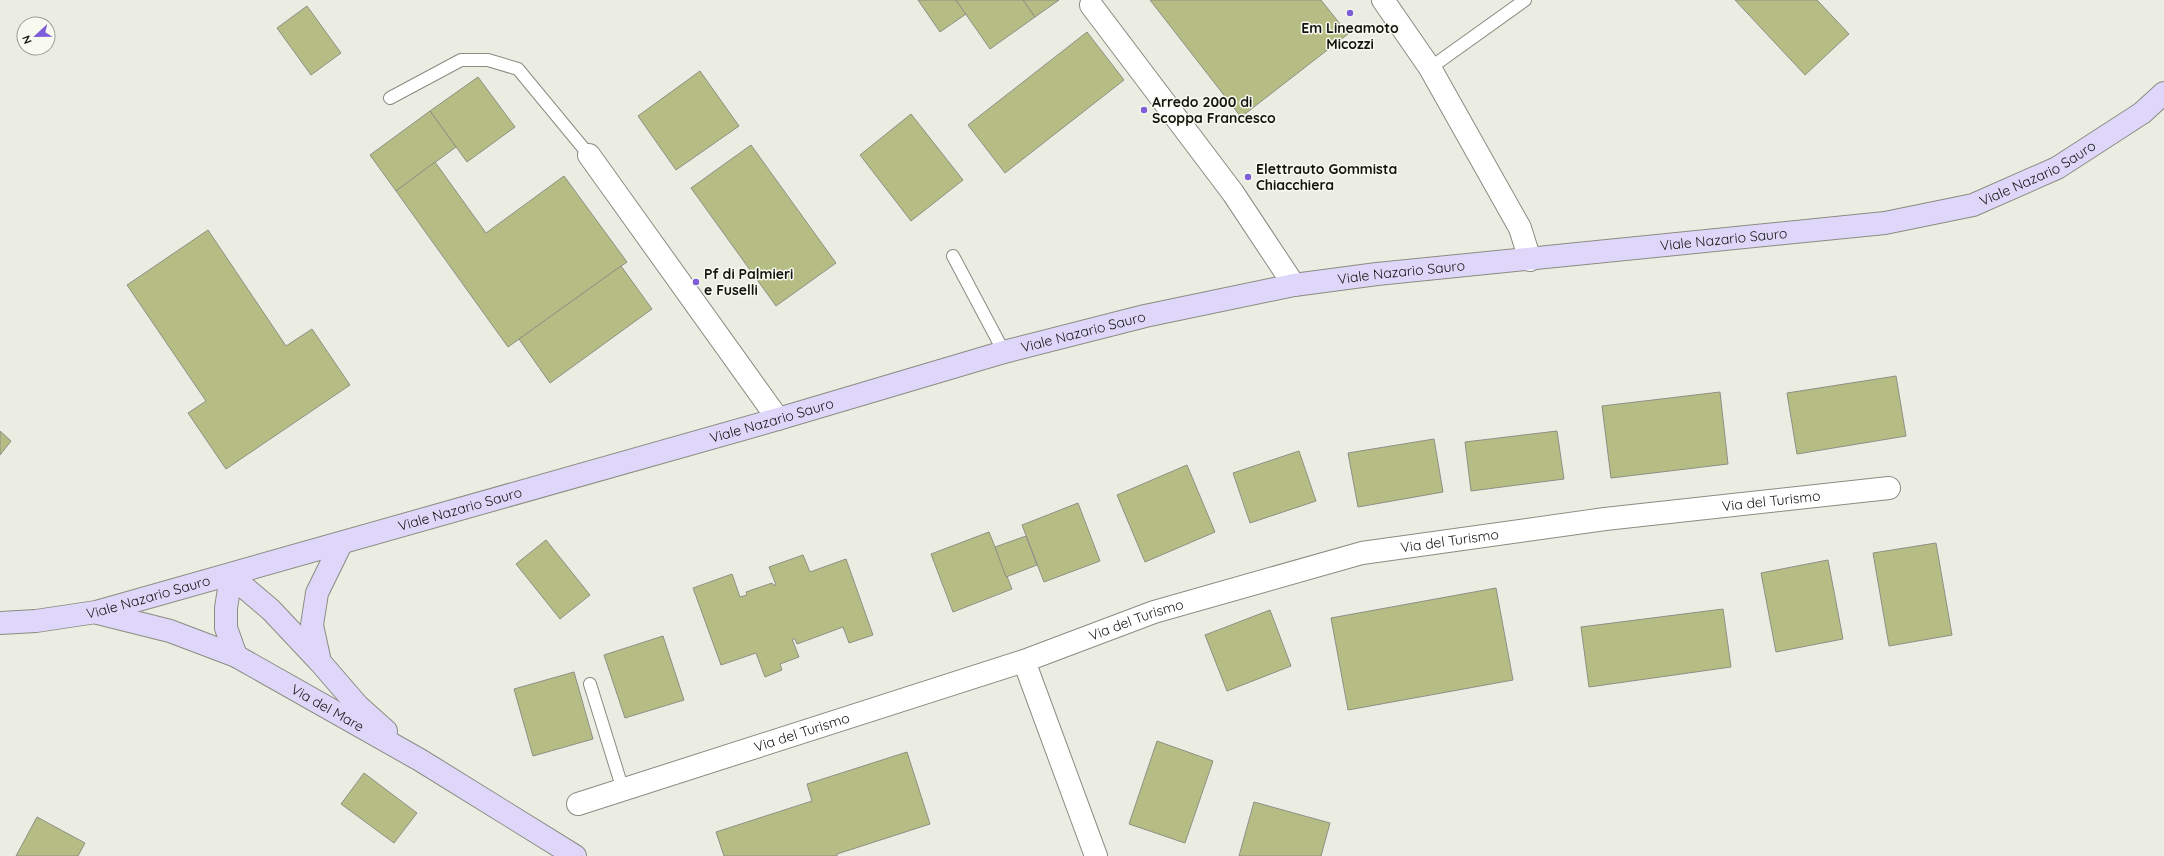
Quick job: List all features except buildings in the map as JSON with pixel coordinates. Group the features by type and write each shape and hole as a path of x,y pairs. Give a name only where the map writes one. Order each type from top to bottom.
{"main road":[{"name":"Viale Nazario Sauro","path":"0,623 36,621 96,612 231,576 778,419 1004,352 1145,316 1294,285 1378,274 1530,260 1885,223 1973,205 2057,168 2142,113 2164,93"},
{"name":"Via del Mare","path":"320,662 312,625 317,593 341,544"},
{"name":"Via del Mare","path":"231,576 271,610 320,662 358,706 420,760"},
{"path":"231,576 226,608 226,628 236,656"},
{"name":"Via del Mare","path":"96,612 170,631 236,656 420,760 575,856"}],"street":[{"path":"1383,0 1430,68 1520,228 1530,260"},
{"path":"1091,5 1233,193 1294,285"},
{"path":"589,154 778,419"},
{"name":"Via del Turismo","path":"578,804 1024,661 1154,612 1362,553 1605,519 1889,488"},
{"path":"1024,661 1096,856"}],"lane":[{"path":"1430,68 1525,0"},
{"path":"390,98 461,60 488,60 518,69 589,154"},
{"path":"953,256 1004,352"},
{"path":"590,684 623,790"}],"place":[{"name":"Em Lineamoto Micozzi","path":"1350,13"},
{"name":"Arredo 2000 di Scoppa Francesco","path":"1144,110"},
{"name":"Elettrauto Gommista Chiacchiera","path":"1248,177"},
{"name":"Pf di Palmieri e Fuselli","path":"696,282"}]}
